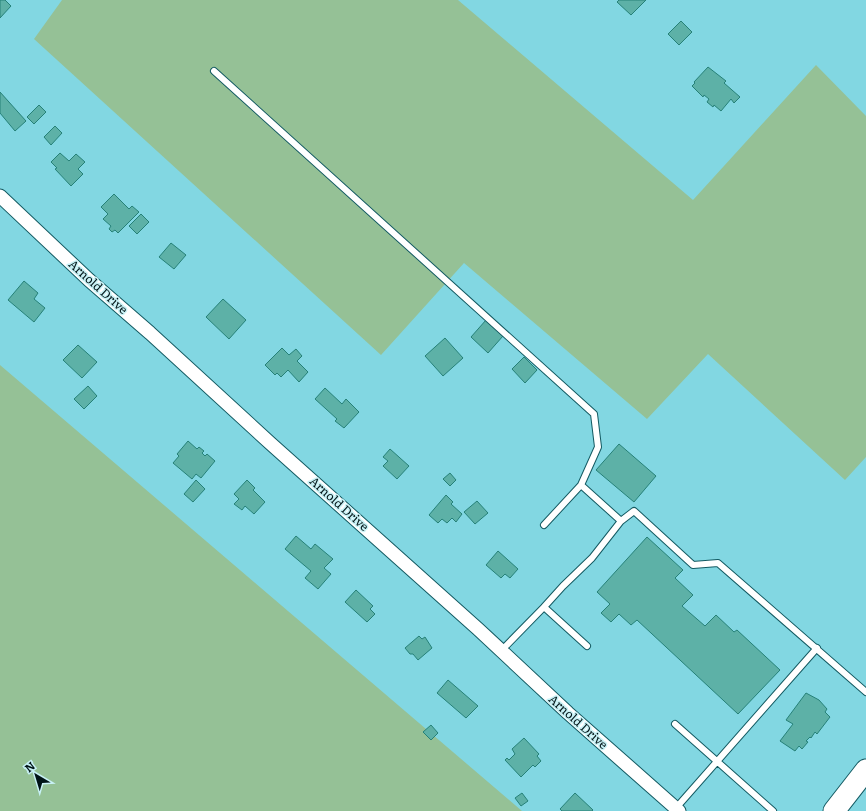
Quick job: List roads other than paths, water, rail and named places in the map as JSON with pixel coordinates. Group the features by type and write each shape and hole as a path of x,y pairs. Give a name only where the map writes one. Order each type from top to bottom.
{"main road":[{"path":"834,811 866,770"}],"street":[{"name":"Arnold Drive","path":"0,196 89,280 150,333 270,443 478,629 579,723 678,810"}],"lane":[{"path":"214,71 594,414 598,447 581,485 544,525"},
{"path":"581,485 621,521"},
{"path":"501,651 592,558 621,521 634,511 693,565 718,563 866,692"},
{"path":"544,607 588,646"},
{"path":"678,810 718,760 817,648"},
{"path":"675,724 718,760 773,811"}]}
